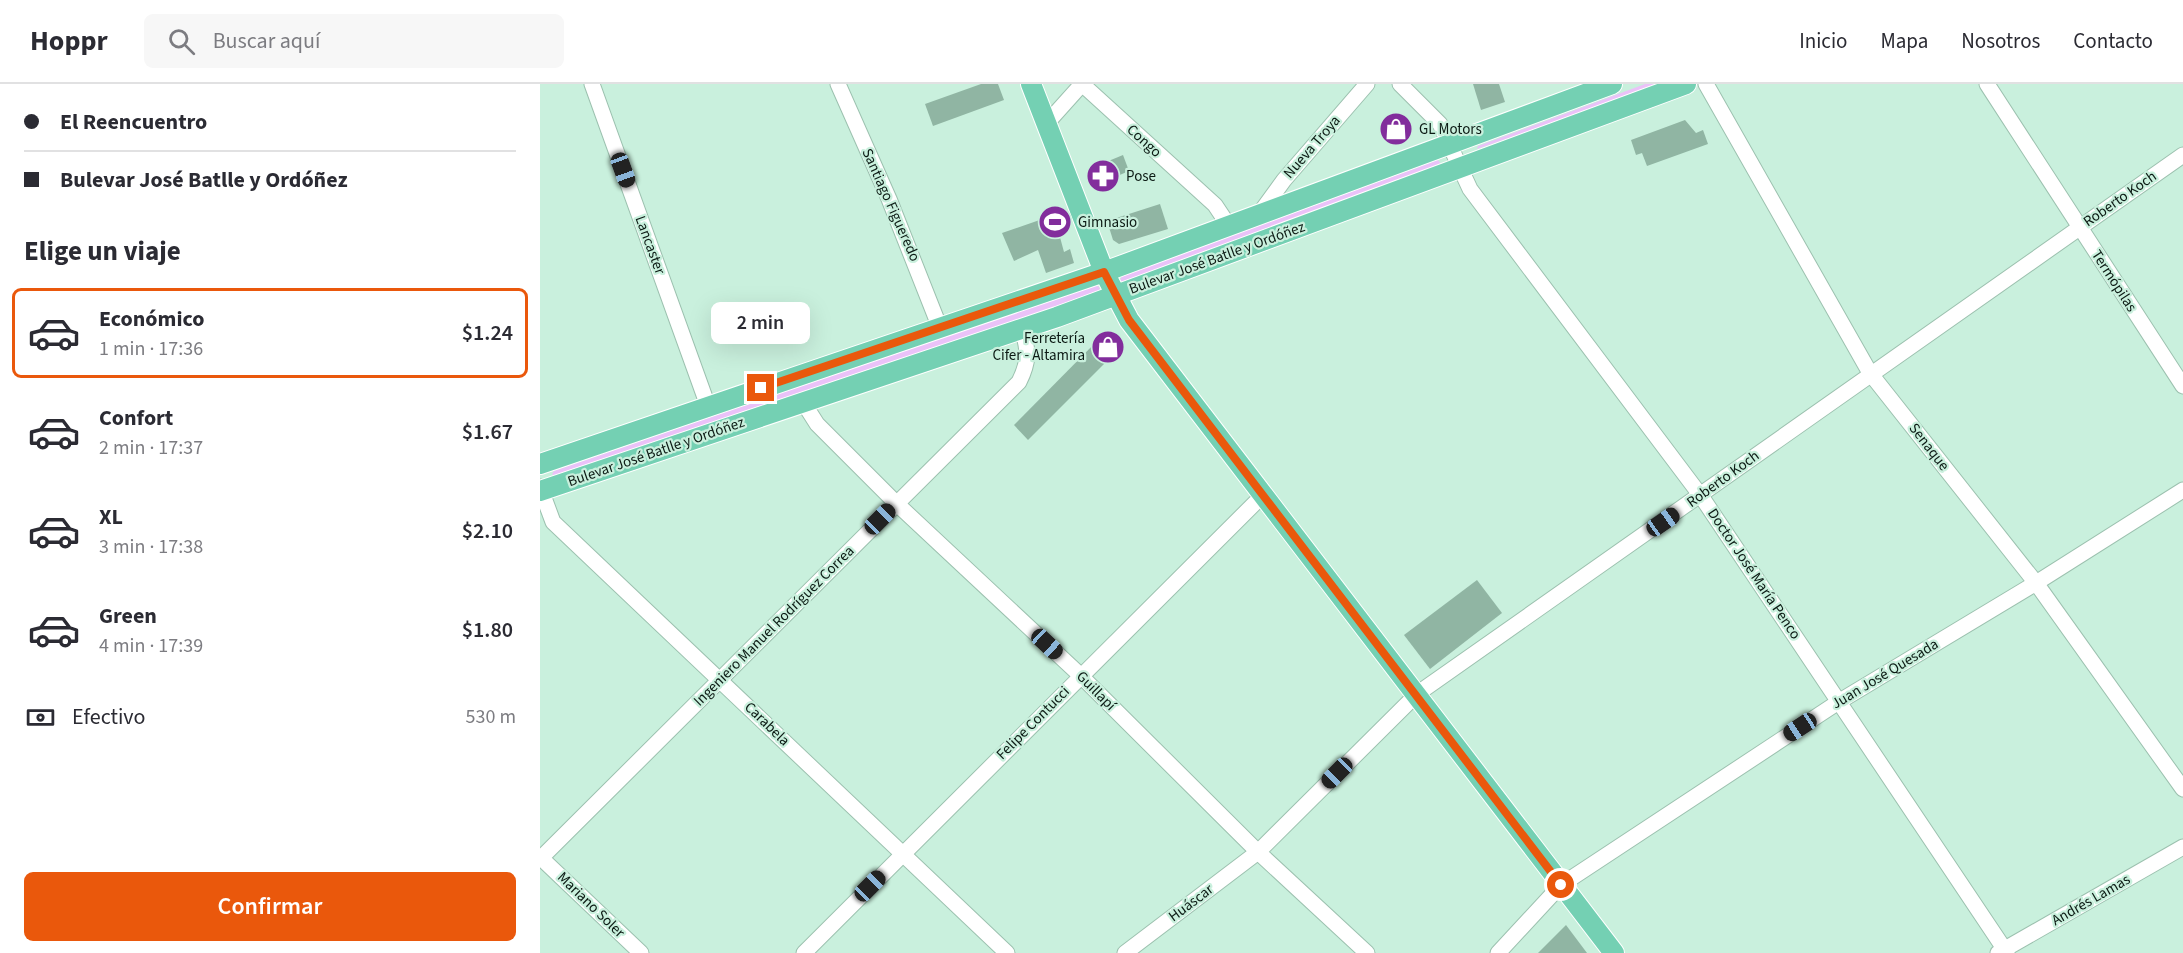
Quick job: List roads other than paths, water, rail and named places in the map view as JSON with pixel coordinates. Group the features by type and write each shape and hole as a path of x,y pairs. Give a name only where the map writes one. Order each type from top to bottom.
{"main road":[{"path":"1031,84 1104,272 1129,320 1614,953"},
{"name":"Bulevar José Batlle y Ordóñez","path":"540,464 1104,272 1612,84"},
{"name":"Bulevar José Batlle y Ordóñez","path":"540,490 1022,329 1686,84"}],"street":[{"name":"Lancaster","path":"592,84 708,406"},
{"name":"Santiago Figueredo","path":"838,84 890,199 940,328"},
{"path":"1047,123 1082,84"},
{"name":"Congo","path":"1082,84 1215,204 1229,226"},
{"name":"Nueva Troya","path":"1260,213 1284,180 1367,84"},
{"name":"Doctor José María Penco","path":"1400,84 1436,118 1470,189 1701,496 1840,700 2003,952"},
{"name":"Senaque","path":"1706,84 1870,373 2036,583 2183,789"},
{"name":"Termópilas","path":"1987,84 2183,386"},
{"name":"Roberto Koch","path":"1258,852 1417,694 1701,496 1870,373 2183,155"},
{"name":"Ingeniero Manuel Rodríguez Correa","path":"540,858 1019,382 1028,365 1029,351 1022,329"},
{"name":"Guillapí","path":"803,402 817,424 896,503 1080,675 1258,852 1367,953"},
{"name":"Juan José Quesada","path":"1498,953 1561,885 1840,700 2036,583 2183,489"},
{"name":"Carabela","path":"540,490 553,522 1007,953"},
{"name":"Felipe Contucci","path":"804,953 1080,675 1263,495"},
{"name":"Andrés Lamas","path":"2003,952 2183,847"},
{"name":"Huáscar","path":"1125,953 1258,852"},
{"name":"Mariano Soler","path":"540,858 641,953"}],"place":[{"name":"GL Motors","path":"1396,129"},
{"name":"Pose","path":"1103,176"},
{"name":"Gimnasio","path":"1055,222"},
{"name":"Ferretería Cifer - Altamira","path":"1108,347"}]}
